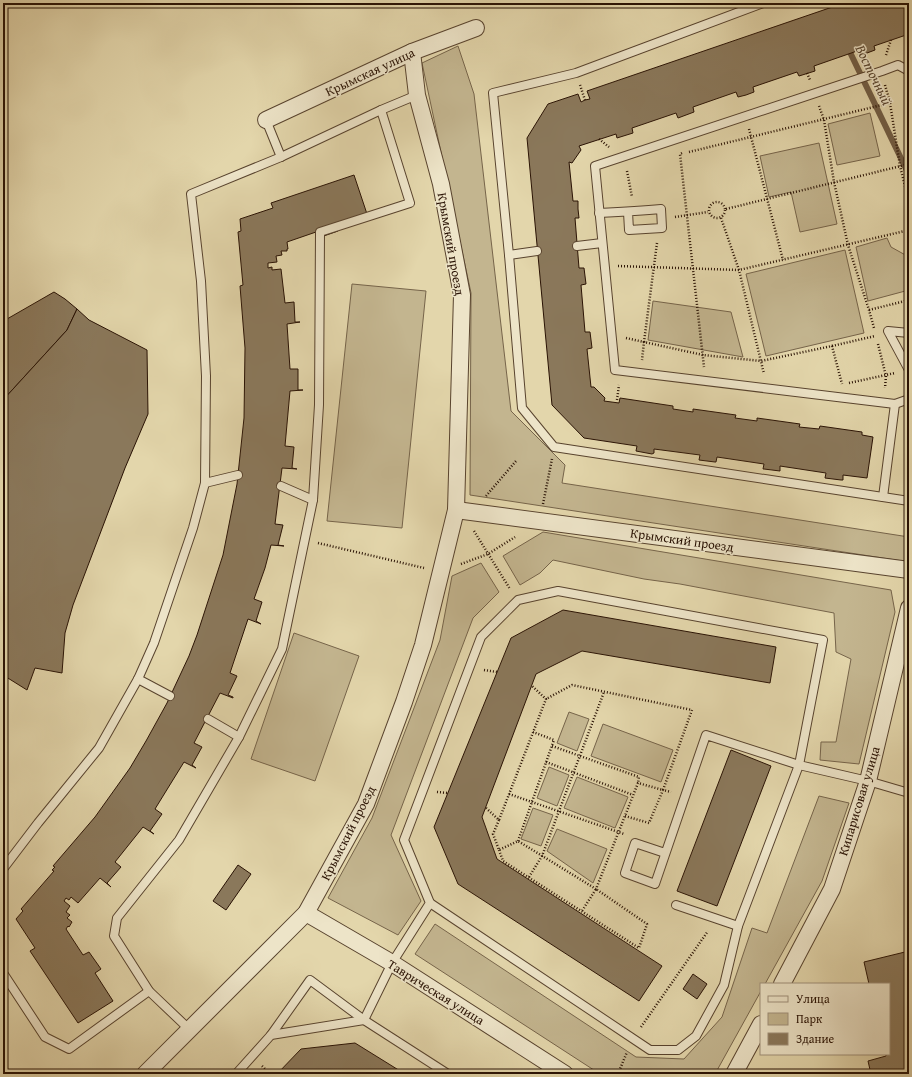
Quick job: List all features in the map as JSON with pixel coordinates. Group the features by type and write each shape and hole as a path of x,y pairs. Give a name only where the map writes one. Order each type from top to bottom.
{"street":[{"name":"Крымская улица","path":"266,120 412,52 476,28"},
{"name":"Крымский проезд","path":"145,1074 306,913 366,804 404,702 423,645 456,510 462,295 441,184 417,95 412,52"},
{"name":"Крымский проезд","path":"456,510 909,570"},
{"name":"Кипарисовая улица","path":"783,983 832,889 868,781 909,608"},
{"name":"Таврическая улица","path":"306,913 392,963 565,1074"},
{"path":"734,1074 760,1026"}],"lane":[{"path":"763,3 576,73 493,93 522,408 554,447 909,501"},
{"path":"909,71 898,64 882,71 595,166 615,370 894,404 909,399"},
{"path":"3,869 99,748 138,679 154,643 193,528 205,483 205,369 201,281 191,194 282,157 381,110 417,95"},
{"path":"190,1030 149,991 114,936 117,918 179,840 239,737 282,649 313,500 319,405 320,232 410,203 381,110"},
{"path":"266,120 282,157"},
{"path":"599,214 661,209 662,228 629,230 628,212"},
{"path":"577,246 602,243"},
{"path":"509,255 537,250"},
{"path":"909,333 888,332 909,370"},
{"path":"883,497 894,404"},
{"path":"205,483 238,475"},
{"path":"281,486 313,500"},
{"path":"558,591 823,640 799,766 738,926 724,985 696,1036 678,1050 650,1050 430,903 404,840 481,637 518,600 558,591"},
{"path":"138,679 170,696"},
{"path":"208,718 239,737"},
{"path":"665,853 635,843 625,873 655,884 706,735 799,766 868,781 909,793"},
{"path":"364,1020 392,963 430,903"},
{"path":"676,905 738,926"},
{"path":"3,973 45,1037 68,1049 149,991"},
{"path":"236,1074 271,1035 310,980 364,1020 448,1074"},
{"path":"271,1035 364,1020"}],"path":[{"path":"807,73 824,120 834,182 848,245 869,310 886,376 885,403"},
{"path":"706,381 680,154 890,103 900,166 909,202"},
{"path":"745,116 783,260"},
{"path":"726,209 909,164"},
{"path":"708,212 710,205 714,202 721,202 726,209"},
{"path":"721,218 726,212 726,209"},
{"path":"662,219 708,212"},
{"path":"708,212 713,218 721,218"},
{"path":"721,218 739,270 767,388"},
{"path":"641,373 659,228"},
{"path":"605,266 739,270 909,230"},
{"path":"869,310 909,300"},
{"path":"612,336 703,355 761,361 875,336"},
{"path":"832,346 846,398"},
{"path":"842,384 909,370"},
{"path":"518,841 596,889 647,924 639,948 503,861 493,834 500,820 546,699 572,685 692,710 663,790 649,823 625,816"},
{"path":"532,686 546,699"},
{"path":"529,877 542,856 604,692"},
{"path":"499,850 518,841 554,740 533,732"},
{"path":"552,746 640,777 596,889 582,911"},
{"path":"546,762 633,795"},
{"path":"638,783 685,797"},
{"path":"509,794 625,834"},
{"path":"486,808 500,820"},
{"path":"618,1074 633,1038 716,919"}],"green space":[{"path":"458,46 474,94 511,411 565,465 562,483 909,537 909,562 470,495 471,293 422,63"},
{"path":"870,113 880,156 837,165 828,124"},
{"path":"819,143 837,224 800,232 791,192 769,197 760,156"},
{"path":"887,238 891,247 909,257 909,290 868,301 856,247"},
{"path":"845,250 864,333 766,356 746,274"},
{"path":"352,284 426,291 402,528 327,521"},
{"path":"653,301 731,312 743,357 648,340"},
{"path":"543,532 891,590 895,612 859,764 820,760 821,742 836,742 851,659 836,652 834,613 680,584 644,579 553,560 540,573 520,585 503,556"},
{"path":"481,563 499,592 473,618 391,835 421,901 398,935 328,898 372,818 440,640 452,576"},
{"path":"294,633 359,656 315,781 251,759"},
{"path":"569,712 589,719 577,751 557,743"},
{"path":"603,724 673,750 661,782 591,756"},
{"path":"549,767 569,775 557,806 537,798"},
{"path":"577,777 628,797 615,828 564,808"},
{"path":"819,796 849,803 822,881 766,983 760,983 760,993 715,1074 600,1074 415,954 435,924 636,1057 684,1059 722,1017 752,928 767,933"},
{"path":"533,808 553,815 541,846 521,839"},
{"path":"557,829 607,849 593,883 547,851"}],"building":[{"path":"844,3 909,3 909,34 874,46 875,50 859,56 857,51 814,66 815,71 799,76 797,72 753,87 754,92 746,95 738,97 736,92 693,107 694,112 678,118 676,113 632,128 633,133 617,138 616,134 579,146 581,150 572,163 569,162 573,201 578,201 579,218 575,218 579,268 584,268 586,284 581,285 585,332 590,332 592,348 587,349 591,387 594,387 605,398 604,401 619,403 620,398 673,406 673,409 693,412 693,409 736,415 735,418 757,421 757,418 800,424 799,427 819,429 820,426 862,432 862,435 873,437 867,478 843,475 843,480 825,478 826,473 780,466 780,471 763,469 764,464 717,457 716,462 699,460 700,455 654,449 654,453 652,454 636,451 637,446 584,438 552,405 527,138 548,104 578,94 581,102 590,99 587,91"},
{"path":"354,175 367,214 336,225 338,231 318,238 316,232 287,242 287,251 281,251 282,255 276,256 277,262 268,263 268,268 272,267 272,270 281,269 285,303 294,302 295,322 300,322 287,324 290,369 298,369 298,390 303,390 290,391 285,446 294,447 292,468 297,469 282,468 275,524 283,525 278,545 284,546 271,545 254,599 262,602 256,621 261,624 248,619 230,673 237,676 228,695 233,698 220,693 194,743 202,747 192,765 196,768 184,762 155,809 162,814 150,831 154,834 143,827 115,862 121,867 107,883 111,887 100,878 78,903 71,897 69,900 66,898 64,901 70,906 66,912 70,915 67,918 72,922 66,929 83,955 89,952 101,969 95,973 113,1001 78,1023 30,951 35,948 16,919 23,911 21,909 54,871 52,870 55,867 53,866 95,817 130,768 146,741 167,703 189,656 223,555 237,484 244,418 245,348 240,286 243,285 238,232 241,231 240,219 273,208 271,203"},
{"path":"54,292 77,309 67,330 3,400 3,322"},
{"path":"77,309 89,320 147,350 148,414 125,468 73,605 65,633 62,673 35,668 27,690 3,675 3,400 67,330"},
{"path":"563,610 776,647 770,683 582,651 536,674 482,817 497,859 662,966 639,1001 458,884 434,827 511,638"},
{"path":"731,750 771,766 717,906 677,891"},
{"path":"909,832 909,848 905,833"},
{"path":"238,865 251,874 226,910 213,901"},
{"path":"909,951 909,1074 871,1074 868,1061 890,1055 890,983 869,983 864,962"},
{"path":"693,974 707,984 697,999 683,989"},
{"path":"355,1043 405,1074 277,1074 301,1049"}],"waterway":[{"name":"Восточный","path":"847,46 909,175"}]}
